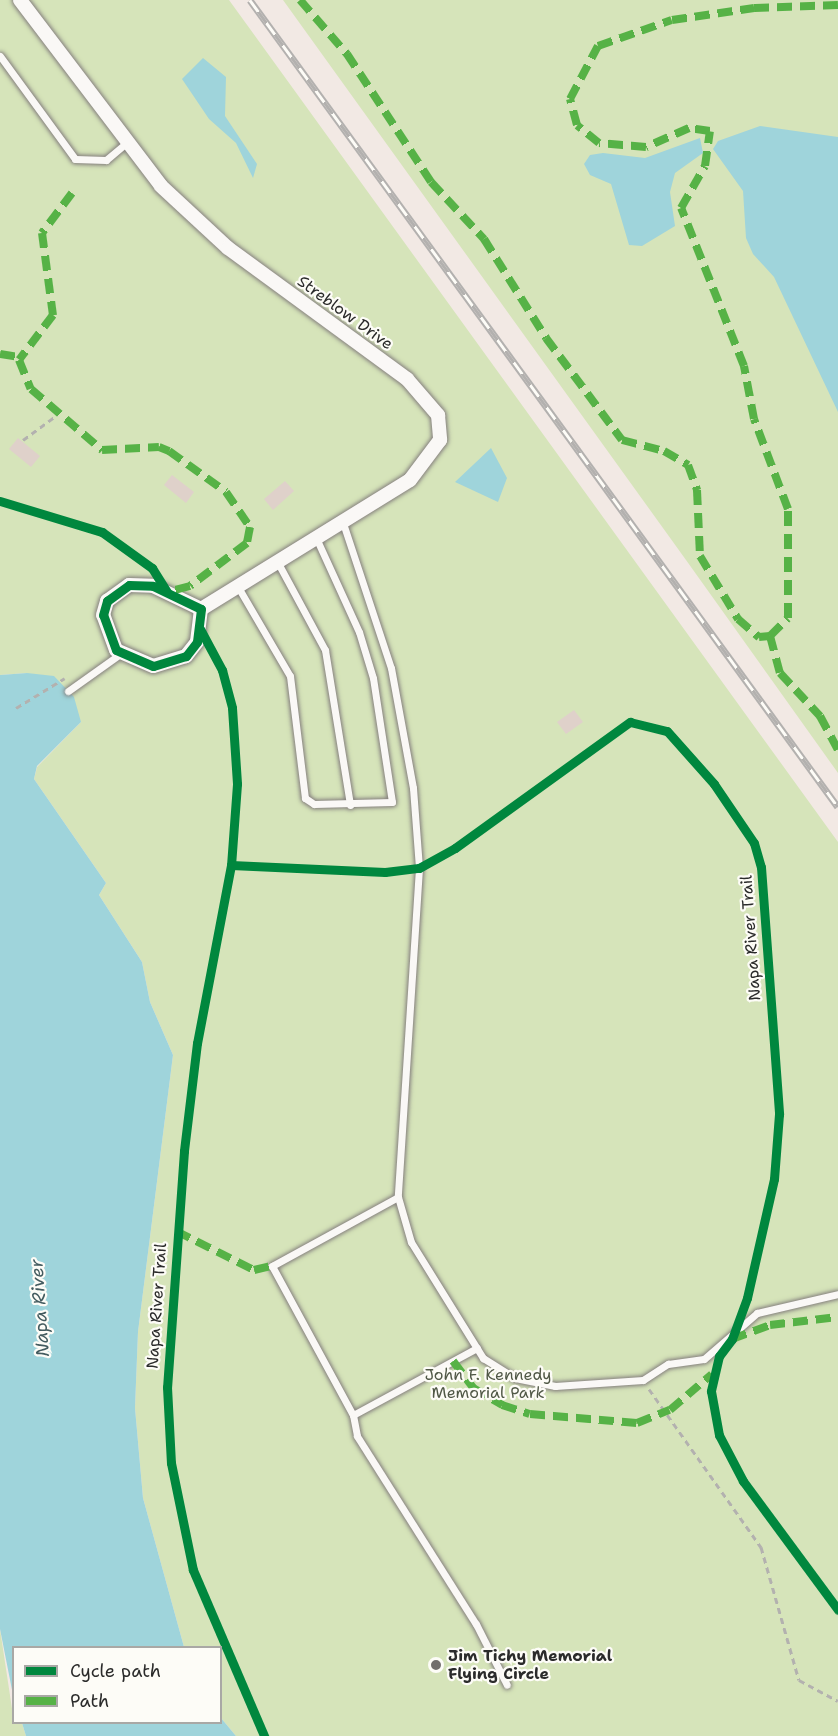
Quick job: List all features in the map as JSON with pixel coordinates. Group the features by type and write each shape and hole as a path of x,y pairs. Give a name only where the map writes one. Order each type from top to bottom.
{"street":[{"name":"Streblow Drive","path":"20,0 125,144 228,248 387,363 432,405 440,440 431,457 410,480 317,540 201,609"},
{"path":"153,586 201,609 197,642 186,656 153,666 120,654 103,615 118,591 153,586"}],"lane":[{"path":"0,56 75,159 106,160 125,144"},
{"path":"343,523 391,668 413,788 419,868 398,1197 411,1242 477,1348 497,1370 555,1386 643,1380 668,1364 704,1359 757,1313 838,1294"},
{"path":"238,587 290,676 305,798 350,805 392,802 389,767 359,632 317,540"},
{"path":"278,563 325,650 350,805"},
{"path":"68,691 120,654"},
{"path":"398,1197 272,1266 353,1415 357,1436 471,1616 507,1685"},
{"path":"353,1415 477,1348"}],"path":[{"path":"23,440 57,415"},
{"path":"15,708 76,671"},
{"path":"643,1380 761,1547 799,1680 838,1701"}],"green space":[{"name":"John F. Kennedy Memorial Park","path":"0,0 229,0 838,842 838,1736 236,1736 222,1719 222,1646 184,1646 143,1498 135,1408 138,1332 173,1055 150,1002 142,962 99,895 106,883 34,779 37,767 81,722 27,673 0,675"},
{"path":"283,0 838,0 838,773 686,560"},
{"path":"0,1629 12,1709 12,1724 22,1724 26,1736 0,1736"}],"water":[{"path":"203,58 226,77 225,116 257,164 253,178 236,143 209,119 182,79"},
{"path":"760,126 838,137 838,412 774,277 753,254 746,238 743,191 713,149 718,141"},
{"path":"700,138 703,153 675,173 670,192 675,226 642,246 629,245 611,184 590,175 584,164 590,155 603,153 645,158"},
{"path":"491,448 507,478 498,502 455,482"},
{"name":"Napa River","path":"27,673 54,676 74,697 81,722 37,766 34,779 106,883 99,895 142,962 150,1002 173,1055 138,1332 135,1408 143,1498 184,1646 12,1646 12,1690 0,1629 0,675"},
{"path":"222,1719 236,1736 26,1736 22,1724 222,1724"}],"building":[{"path":"18,438 40,456 31,467 9,449"},
{"path":"172,475 194,492 186,503 164,485"},
{"path":"285,481 294,491 273,510 264,499"},
{"path":"574,710 583,722 566,734 557,722"}],"railway":[{"path":"250,0 838,807"}],"marked path":[{"path":"300,0 347,54 431,182 484,239 546,338 622,440 664,451 688,465 697,490 700,556 738,619 759,637 770,636 788,618 788,509 754,419 744,366 681,208 705,166 710,131 689,128 646,147 599,143 577,125 570,99 598,46 672,20 754,8 838,5"},
{"path":"72,193 42,233 53,315 19,360 31,389 102,450 159,447 169,451 226,492 250,527 247,543 190,586 167,592"},
{"path":"0,354 20,357"},
{"path":"770,636 780,673 820,716 838,750"},
{"path":"176,1231 254,1270 272,1266"},
{"path":"732,1339 770,1325 838,1317"},
{"path":"453,1361 473,1388 502,1405 530,1414 637,1423 670,1410 712,1374"}],"cycle path":[{"path":"0,501 102,532 152,568 167,592"},
{"path":"129,585 153,586 201,609 197,642 186,656 153,666 116,650 103,615 107,601 129,585"},
{"name":"Napa River Trail","path":"200,629 222,670 232,708 237,784 231,865 197,1043 184,1151 167,1387 171,1463 193,1570 264,1736"},
{"name":"Napa River Trail","path":"231,865 385,872 419,868 455,848 630,722 667,731 714,784 754,843 761,867 779,1114 774,1179 747,1298 732,1339 719,1356 711,1391 719,1435 743,1481 838,1610"}],"place":[{"name":"Jim Tichy Memorial Flying Circle","path":"436,1665"}]}
